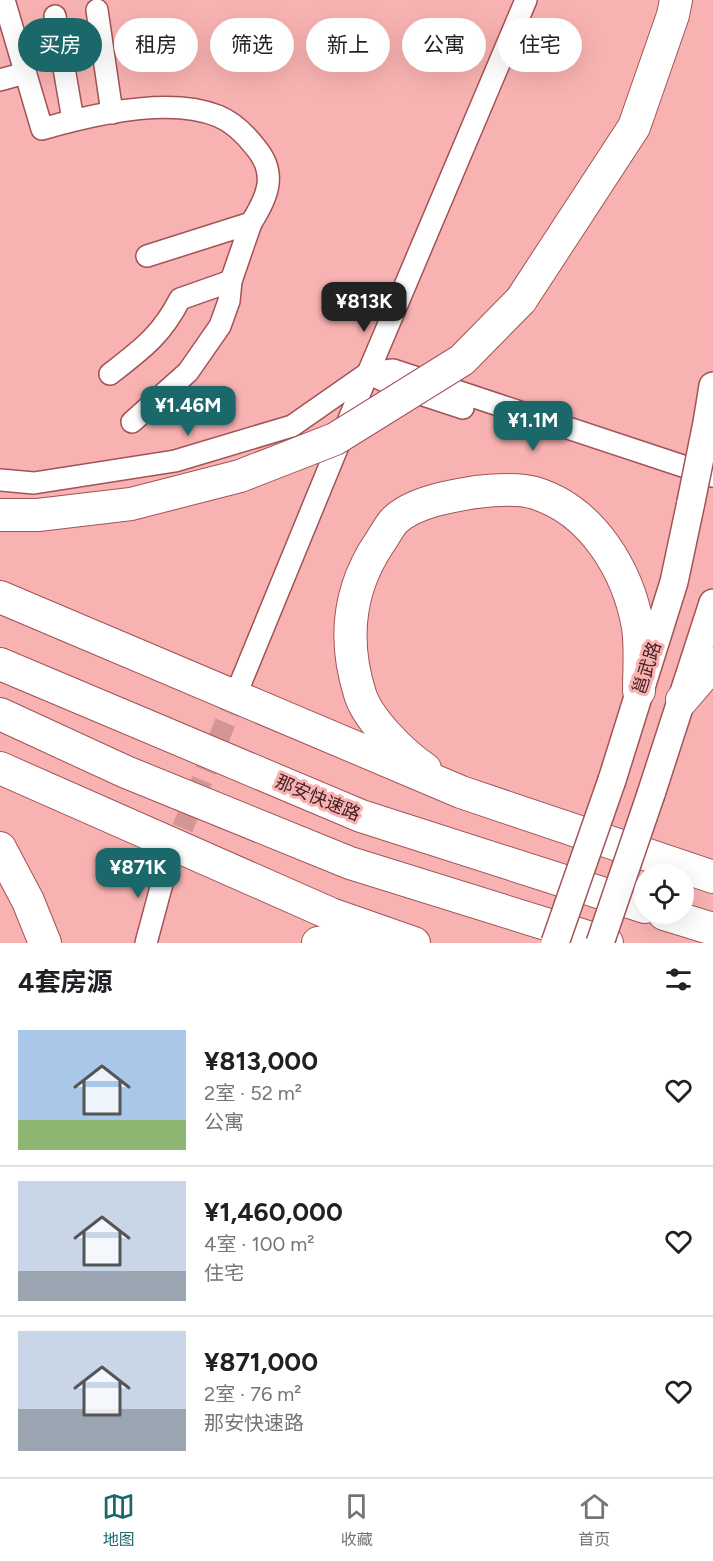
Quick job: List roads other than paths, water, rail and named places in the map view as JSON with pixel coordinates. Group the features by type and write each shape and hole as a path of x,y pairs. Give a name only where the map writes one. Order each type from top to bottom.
{"highway":[{"path":"0,515 38,515 131,504 240,476 335,439 462,360 521,300 634,127 674,15 676,0"},
{"path":"461,792 408,755 385,734 360,696 351,654 351,605 368,560 396,519 438,497 487,491 534,493 570,511 604,542 624,582 638,628 639,691"},
{"path":"0,597 461,792 713,877"},
{"name":"那安快速路","path":"0,664 362,816 634,904"},
{"path":"682,700 713,664"},
{"path":"0,714 126,772 350,863 607,943"},
{"path":"0,768 331,914 414,943"},
{"path":"0,848 28,901 45,943"},
{"path":"694,923 713,929"},
{"path":"318,943 344,940 373,943"}],"main road":[{"name":"邕武路","path":"555,943 612,780 702,496 707,423 713,386"},
{"path":"600,943 713,603"}],"street":[{"path":"4,0 42,129 73,120 112,113 181,108 218,116 244,133 260,153 268,176 267,198 251,223 231,281 226,310 220,326 188,372 132,422"},
{"path":"241,682 368,373 526,0"},
{"path":"97,10 112,113"},
{"path":"55,16 73,120"},
{"path":"0,80 25,73"},
{"path":"147,256 251,223"},
{"path":"110,374 146,347 166,325 180,299 231,281"},
{"path":"0,480 34,483 175,461 292,426 368,373 393,370 713,476"},
{"path":"368,373 404,389 702,496"},
{"path":"147,943 167,866"}],"tunnel":[{"path":"171,857 240,686"}]}
